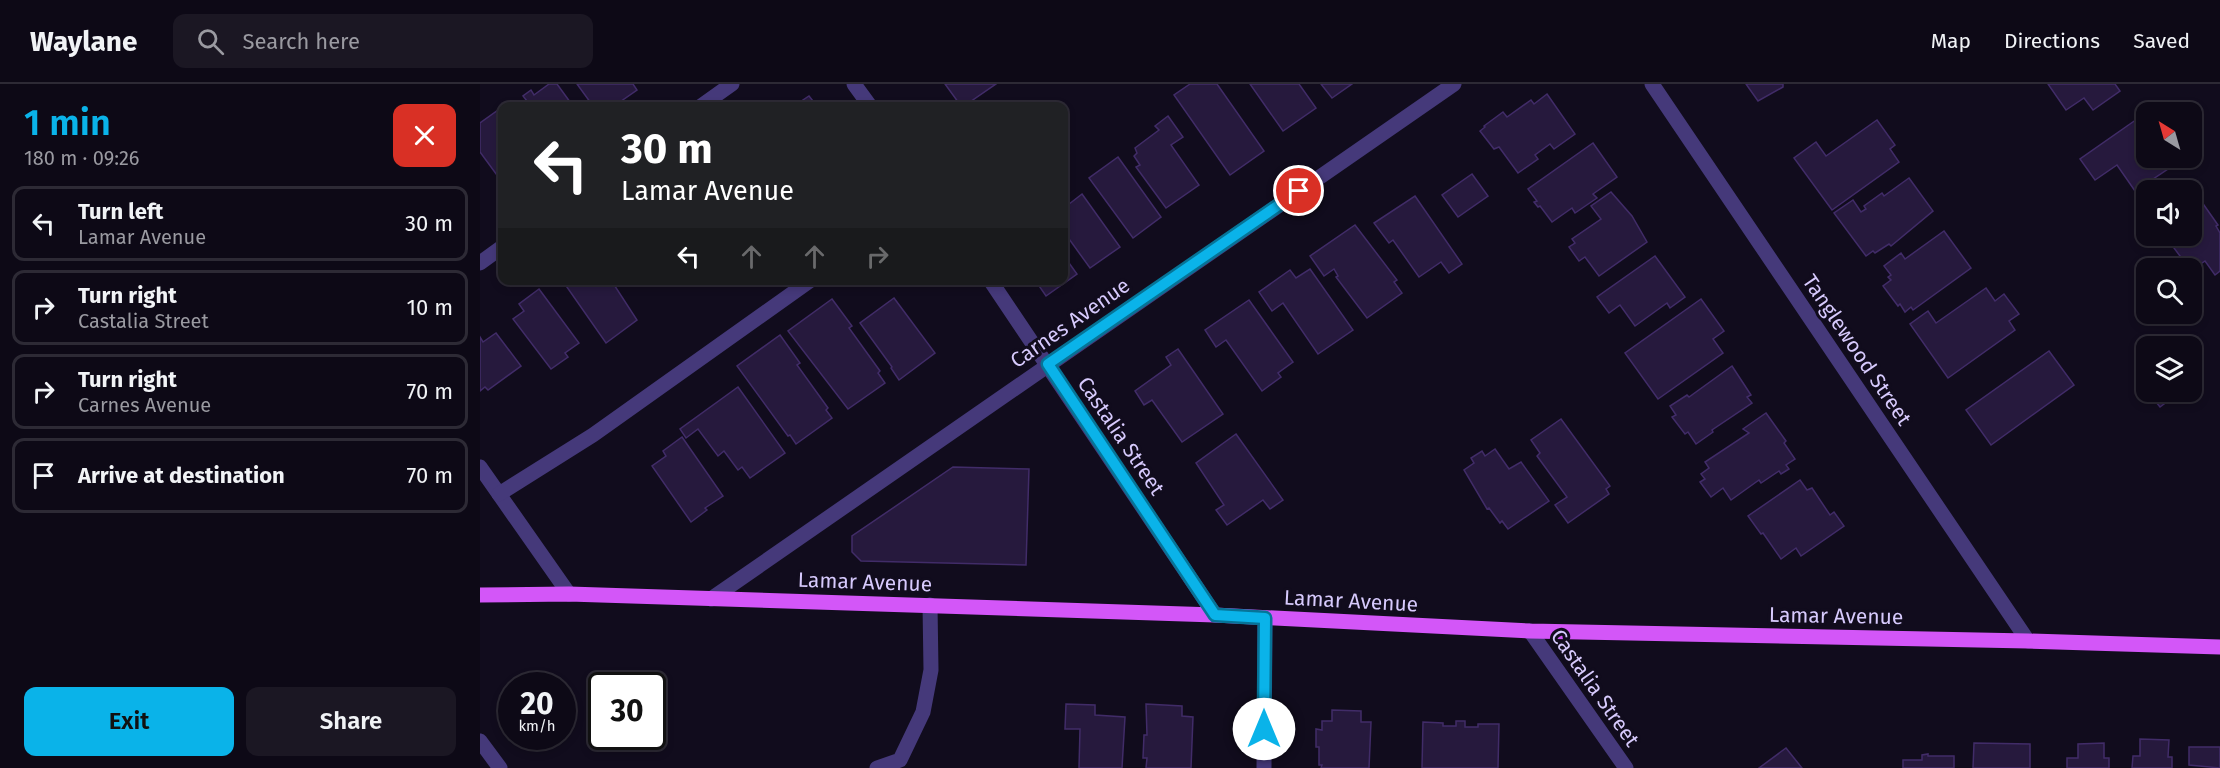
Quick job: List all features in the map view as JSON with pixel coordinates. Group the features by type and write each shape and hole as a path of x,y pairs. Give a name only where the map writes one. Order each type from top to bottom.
{"main road":[{"name":"Lamar Avenue","path":"480,595 569,594 1215,615 1530,632 2028,640 2220,646"}],"street":[{"path":"706,102 732,84"},
{"path":"854,84 867,102"},
{"name":"Carnes Avenue","path":"711,599 1454,84"},
{"name":"Tanglewood Street","path":"1652,84 2028,640"},
{"path":"480,263 498,250"},
{"path":"499,494 593,435 804,285"},
{"name":"Castalia Street","path":"993,285 1215,615"},
{"path":"480,467 569,594"},
{"path":"877,768 900,760 923,712 931,669 930,605"},
{"path":"1264,768 1265,618"},
{"name":"Castalia Street","path":"1530,632 1626,768"},
{"path":"480,741 500,768"}],"building":[{"path":"549,84 557,84 570,102 525,102 527,101 523,96 531,90 534,95"},
{"path":"577,84 633,84 637,90 620,102 590,102"},
{"path":"945,84 996,84 970,102 958,102"},
{"path":"1190,84 1217,84 1264,151 1230,175 1174,95"},
{"path":"1250,84 1299,84 1316,108 1283,131"},
{"path":"1321,84 1352,84 1332,98"},
{"path":"1746,84 1783,84 1783,87 1758,101"},
{"path":"2048,84 2115,84 2120,91 2093,110 2084,98 2066,110"},
{"path":"1547,94 1575,134 1554,149 1550,144 1535,155 1538,159 1518,173 1499,147 1494,149 1480,131 1503,112 1507,117 1531,100 1534,104"},
{"path":"809,96 814,102 800,102"},
{"path":"498,110 498,177 480,152 480,123"},
{"path":"1168,116 1183,137 1171,145 1199,185 1166,208 1136,167 1140,165 1134,156 1137,153 1135,148 1159,130 1155,126"},
{"path":"1877,120 1895,145 1890,149 1899,162 1832,210 1794,158 1816,142 1826,156"},
{"path":"2136,120 2136,168 2170,168 2152,180 2136,180 2135,191 2117,165 2095,180 2080,159"},
{"path":"1593,143 1617,177 1593,194 1597,198 1575,213 1572,208 1552,222 1534,202 1537,201 1528,189"},
{"path":"1118,157 1161,217 1133,238 1089,178"},
{"path":"1472,174 1488,196 1458,217 1442,195"},
{"path":"1909,178 1933,211 1891,246 1889,244 1866,256 1834,213 1853,200 1861,212 1866,209 1864,206 1882,193 1884,196"},
{"path":"1611,192 1632,216 1647,242 1599,276 1585,257 1579,261 1569,247 1575,243 1572,239 1601,219 1591,206"},
{"path":"1082,194 1120,247 1090,268 1068,238 1068,205"},
{"path":"1415,196 1462,264 1449,273 1441,262 1419,277 1393,240 1389,243 1374,223"},
{"path":"2202,202 2218,225 2216,226 2220,233 2220,271 2215,275 2205,261 2202,263 2202,258 2182,258 2172,246 2202,246"},
{"path":"1355,225 1397,280 1394,282 1402,293 1367,318 1336,277 1338,276 1334,269 1324,276 1310,256"},
{"path":"1944,231 1971,268 1913,310 1911,307 1905,312 1883,286 1891,280 1888,277 1891,275 1884,266 1901,253 1905,259"},
{"path":"1655,256 1685,297 1670,308 1667,303 1635,326 1620,305 1609,313 1597,297"},
{"path":"1068,262 1077,274 1068,280"},
{"path":"1310,269 1353,330 1318,354 1283,303 1272,311 1259,292 1290,270 1296,278"},
{"path":"565,285 614,285 637,320 606,343"},
{"path":"1038,285 1062,285 1046,296"},
{"path":"1986,288 1995,301 2004,294 2019,314 2009,321 2015,330 1948,378 1910,324 1928,311 1936,323"},
{"path":"539,289 579,343 565,353 568,357 551,369 513,319 524,311 519,304"},
{"path":"894,298 935,353 899,380 860,323"},
{"path":"832,299 852,326 849,328 880,371 878,373 885,383 848,409 788,331"},
{"path":"1701,299 1724,331 1713,339 1723,353 1658,399 1625,353"},
{"path":"1249,300 1293,362 1278,373 1281,377 1262,391 1226,340 1216,347 1205,330"},
{"path":"496,333 521,366 488,390 485,387 480,391 480,337 483,342"},
{"path":"780,335 800,363 797,365 828,408 826,410 832,418 796,444 737,366"},
{"path":"1178,349 1223,414 1182,442 1152,400 1144,405 1135,391 1171,365 1166,357"},
{"path":"2049,351 2074,385 1991,445 1966,410"},
{"path":"1732,366 1751,395 1747,397 1752,403 1712,430 1713,432 1696,444 1688,432 1685,434 1672,417 1676,415 1670,406 1687,395 1689,397"},
{"path":"738,387 785,453 750,478 742,467 738,470 724,451 718,456 698,429 686,438 680,429"},
{"path":"2156,402 2167,402 2160,407"},
{"path":"1766,413 1786,441 1784,443 1795,459 1786,465 1789,469 1781,474 1779,471 1761,483 1759,480 1731,500 1723,488 1711,497 1700,482 1705,479 1701,474 1709,468 1705,462 1749,433 1743,429"},
{"path":"1561,419 1610,486 1606,489 1609,494 1568,523 1555,505 1567,497 1537,456 1540,453 1531,440"},
{"path":"1236,434 1283,500 1270,509 1263,500 1227,525 1216,510 1224,505 1196,463"},
{"path":"682,437 723,496 705,508 707,510 691,522 652,466 666,456 663,451"},
{"path":"1495,449 1509,469 1521,462 1549,501 1508,529 1502,521 1500,523 1489,508 1487,509 1464,470 1474,463 1471,458 1482,451 1485,456"},
{"path":"953,467 1029,469 1026,565 861,561 852,552 852,536"},
{"path":"1800,480 1807,490 1812,488 1830,515 1834,512 1844,526 1801,556 1796,548 1781,559 1748,516"},
{"path":"1066,704 1095,705 1095,715 1125,717 1122,768 1079,768 1080,729 1065,729"},
{"path":"1146,704 1182,706 1182,716 1193,717 1191,768 1146,768 1147,758 1143,758 1144,735 1147,735"},
{"path":"1332,710 1361,711 1361,722 1371,722 1369,768 1321,768 1322,765 1319,765 1316,729 1322,730 1322,721 1332,721"},
{"path":"1456,721 1465,721 1465,727 1478,727 1478,724 1499,724 1498,768 1422,768 1423,722 1456,726"},
{"path":"2140,739 2169,740 2168,757 2172,757 2172,768 2132,768 2133,756 2140,756"},
{"path":"1974,743 2030,744 2030,768 1973,768"},
{"path":"2104,743 2104,758 2109,758 2109,768 2067,768 2067,758 2078,758 2078,744"},
{"path":"2189,747 2220,747 2220,768 2189,765"},
{"path":"1786,748 1802,768 1759,768"},
{"path":"1928,754 1928,756 1954,756 1954,768 1903,768 1903,760 1922,760 1922,755"}],"route":[{"path":"1264,729 1265,618 1215,615 1048,364 1299,191"}]}
